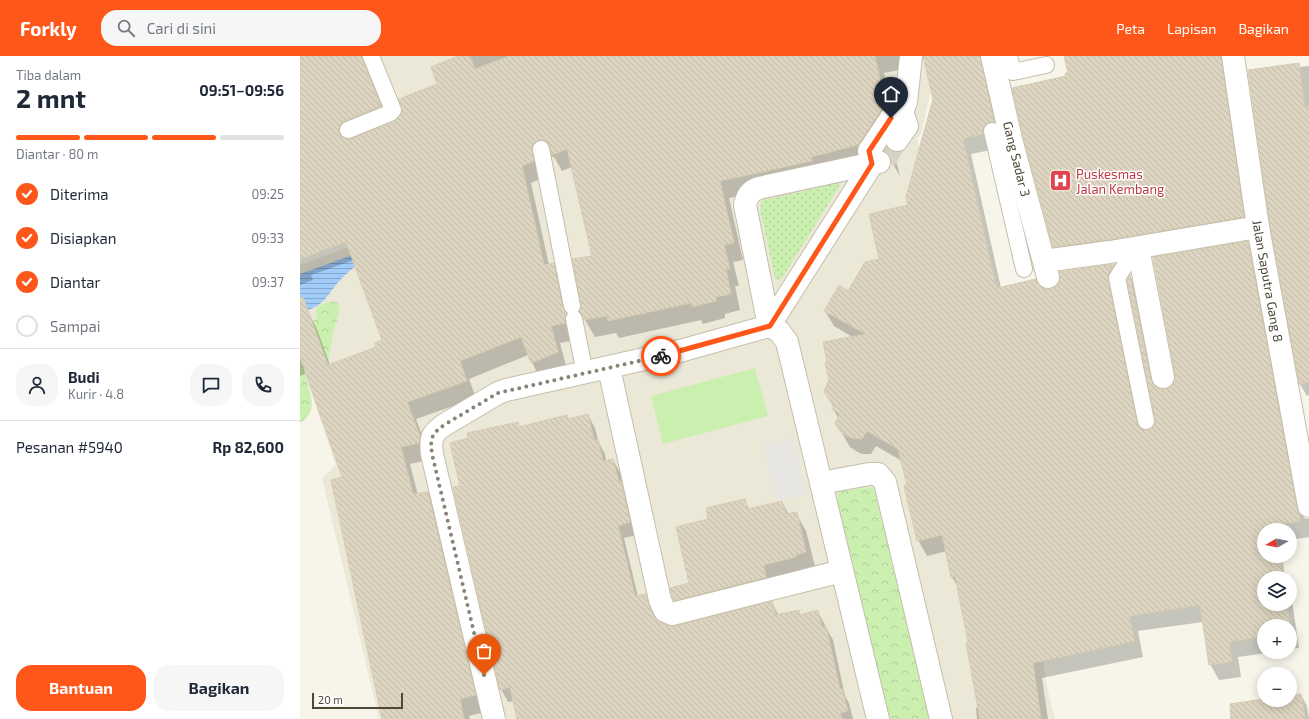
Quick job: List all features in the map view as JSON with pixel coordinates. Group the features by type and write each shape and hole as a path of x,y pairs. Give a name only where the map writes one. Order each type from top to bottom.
{"street":[{"path":"878,162 869,151 891,118 902,112 906,102 911,56"},
{"name":"Gang Sadar 3","path":"992,56 1039,269"},
{"name":"Jalan Saputra Gang 8","path":"1233,56 1258,227 1309,506"},
{"path":"897,140 907,126 902,112"},
{"path":"494,719 432,454 432,436 444,425 498,393 680,351 770,326 878,162"},
{"path":"878,162 752,190 747,197 745,205 770,326 778,331 787,342 878,719"},
{"path":"1039,269 1137,248 1258,227"},
{"path":"1137,248 1163,377"},
{"path":"609,368 660,600 665,611 672,614 842,571"},
{"path":"821,483 869,474 878,474 885,482 941,719"}],"lane":[{"path":"348,130 390,113 393,110 371,56"},
{"path":"1009,56 1013,72 1046,64"},
{"path":"992,132 1039,269"},
{"path":"541,149 585,373"},
{"path":"1137,248 1117,278 1146,421"},
{"path":"1138,380 1163,377"}],"shaded area":[{"path":"380,56 933,56 931,90 921,134 917,138 960,309 1043,661 1047,687 1055,719 379,719 322,478 336,465 300,361 300,265 443,212 403,108"},
{"path":"793,438 807,494 777,501 763,445"}],"green space":[{"path":"838,183 840,185 783,277 778,280 775,278 760,210 761,201"},
{"path":"331,301 338,303 339,313 333,333 326,373 307,371 306,375 312,402 311,410 307,417 300,423 300,331 304,324 317,319 316,309 319,306"},
{"path":"755,368 768,416 663,444 651,396"},
{"path":"867,487 873,488 875,493 931,719 888,719 837,500 839,492"}],"water":[{"path":"386,243 347,273 320,304 308,310 300,310 300,274"}],"building":[{"path":"300,56 361,56 381,106 344,121 341,124 339,134 342,138 352,139 396,120 402,111 399,99 437,84 431,67 458,56 470,56 475,69 510,56 875,56 881,84 875,85 881,110 858,145 811,157 812,161 720,181 734,243 724,245 730,269 726,269 731,294 716,297 716,301 692,307 691,303 608,321 607,316 584,320 579,312 581,304 572,259 592,256 567,149 552,155 548,143 544,140 535,142 532,146 534,161 522,166 544,265 554,263 563,308 567,313 565,316 565,323 551,326 558,352 531,363 521,337 460,361 467,381 407,402 420,436 419,443 401,447 413,494 428,492 476,695 460,699 464,719 382,719 331,480 342,477 300,357 300,298 303,297 328,365 376,347 375,343 382,340 346,242 300,259"},
{"path":"923,56 980,56 994,122 985,124 983,134 963,139 997,288 1036,279 1039,286 1045,289 1051,289 1057,286 1060,281 1059,272 1115,264 1109,273 1108,280 1137,423 1143,430 1152,428 1155,424 1155,419 1127,280 1130,275 1151,380 1159,389 1166,389 1175,381 1175,375 1153,257 1248,241 1300,521 1288,523 1257,523 1257,563 1281,563 1282,571 1257,571 1257,611 1288,611 1289,619 1257,619 1257,637 1229,642 1232,662 1209,665 1200,605 1129,616 1135,641 1033,663 1041,719 980,719 966,643 968,642 955,576 951,577 942,535 917,541 904,486 907,485 898,449 867,431 862,439 846,436 840,431 835,423 840,414 832,409 834,406 824,392 829,379 825,363 827,362 823,342 866,334 824,311 839,285 848,291 865,262 879,259 869,214 908,205 906,197 933,99"},
{"path":"1064,56 1221,56 1244,217 1108,240 1053,247 1023,136 1012,88 1066,76 1065,73 1068,73"},
{"path":"1299,63 1305,107 1309,106 1309,382 1299,384 1270,225 1248,70"},
{"path":"588,414 594,440 598,440 603,461 613,459 619,482 621,481 630,522 618,526 635,596 646,594 654,617 668,626 675,626 772,601 776,615 799,610 800,615 818,610 822,627 826,626 840,689 842,689 848,711 840,713 842,719 517,719 510,687 500,690 453,487 460,486 450,443 468,438 467,433 518,422 519,427 567,415 568,419"},
{"path":"745,499 748,509 782,501 786,514 797,512 806,552 796,555 796,557 764,565 766,577 674,601 670,588 689,583 676,527 708,519 706,508"},
{"path":"1301,694 1305,719 1231,719 1230,704 1257,700 1257,707 1297,707 1297,695"}],"tunnel":[{"path":"885,160 897,140"}],"way so far":[{"path":"484,675 432,454 432,436 444,425 498,393 506,390 661,356"}],"place":[{"name":"Puskesmas Jalan Kembang","path":"1061,181"}],"route":[{"path":"661,356 770,326 872,164 869,151 891,118"}]}
